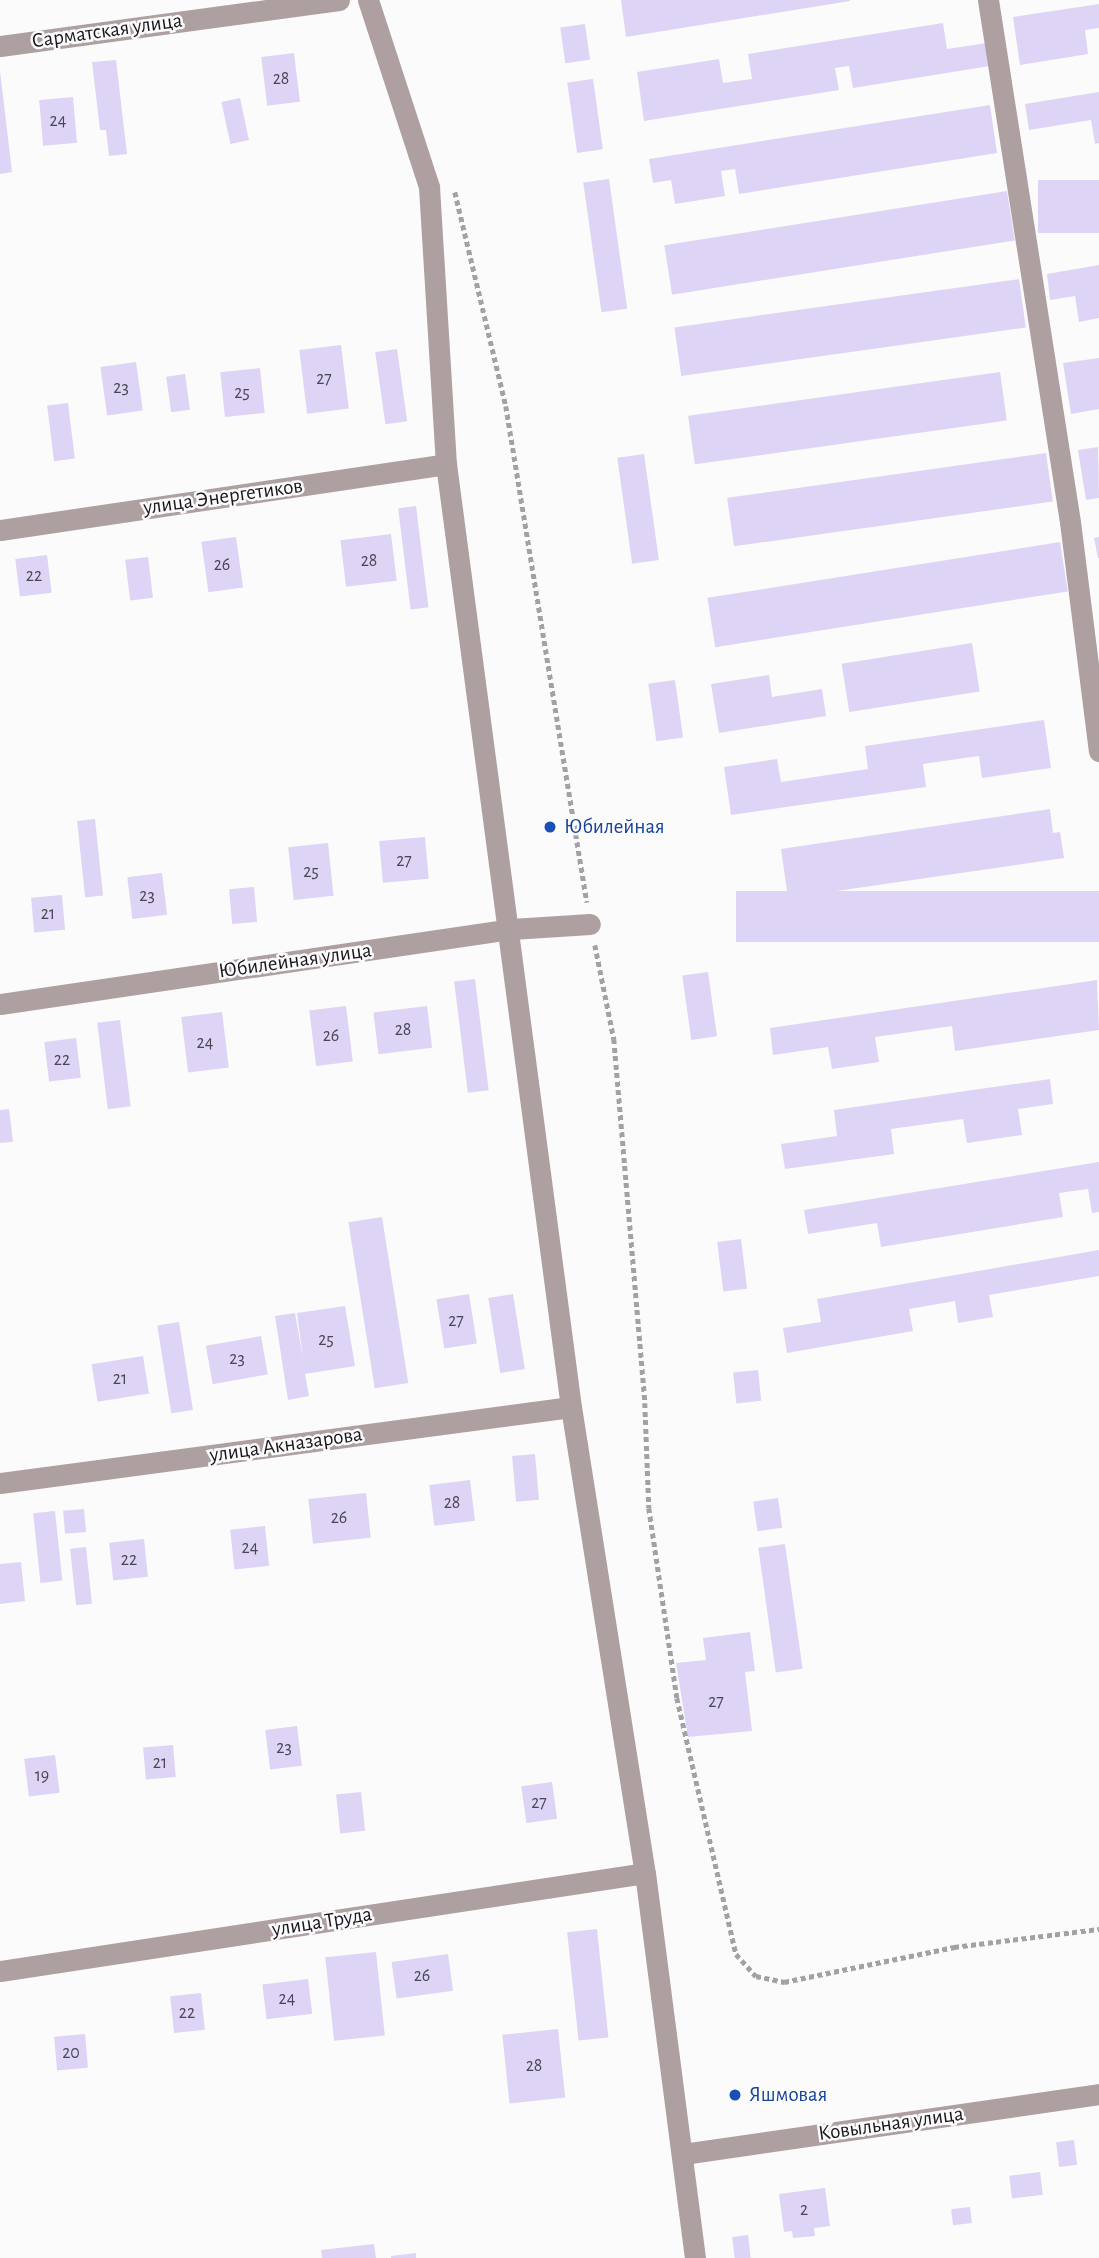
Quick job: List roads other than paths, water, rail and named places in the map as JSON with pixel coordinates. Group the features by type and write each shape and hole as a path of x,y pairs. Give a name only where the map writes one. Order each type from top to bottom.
{"street":[{"name":"Сарматская улица","path":"0,46 339,0"},
{"path":"368,0 429,187 446,464 511,929 571,1407 645,1873 695,2258"},
{"path":"988,0 1070,522 1099,751"},
{"name":"улица Энергетиков","path":"0,530 446,464"},
{"name":"Юбилейная улица","path":"0,1004 511,929 590,924"},
{"name":"улица Акназарова","path":"0,1483 571,1407"},
{"name":"улица Труда","path":"0,1970 645,1873"},
{"name":"Ковыльная улица","path":"683,2154 1099,2094"}],"place":[{"name":"Юбилейная","path":"550,827"},
{"name":"Яшмовая","path":"735,2095"}]}
